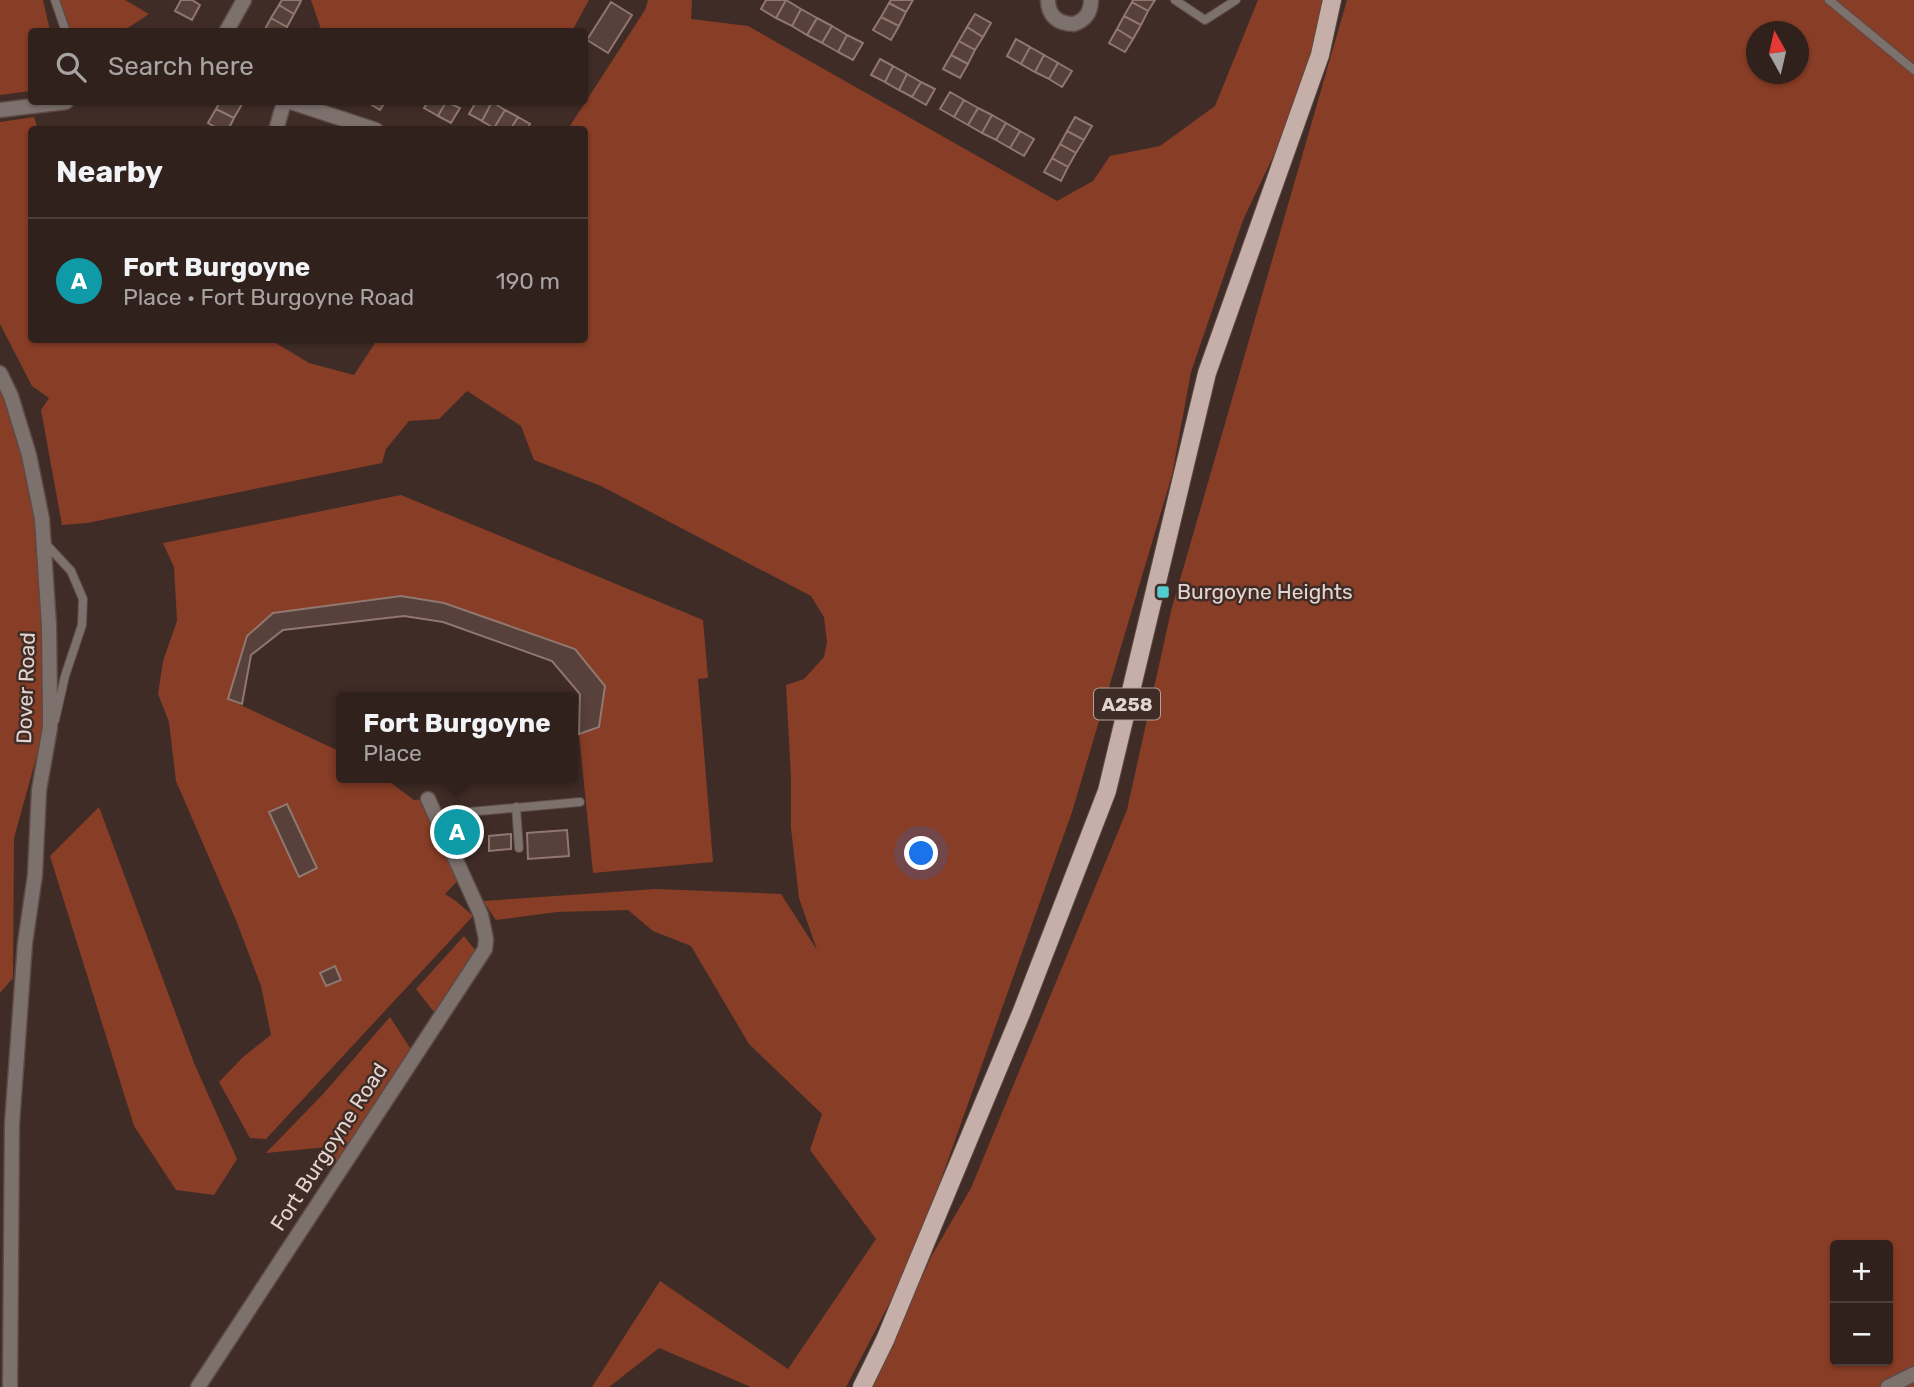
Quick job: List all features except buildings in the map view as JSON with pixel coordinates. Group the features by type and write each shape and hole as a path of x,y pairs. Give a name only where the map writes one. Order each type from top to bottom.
{"main road":[{"name":"A258","path":"862,1387 886,1340 1022,1011 1107,791 1207,373 1320,55 1332,0"}],"street":[{"path":"228,28 244,0"},
{"path":"1048,0 1053,17 1066,24 1074,24 1087,17 1091,0"},
{"path":"0,110 41,105"},
{"path":"277,126 283,105"},
{"path":"300,105 364,126"},
{"name":"Dover Road","path":"0,373 11,396 29,455 45,543 49,626 50,728 39,790 35,875 25,943 12,1124 10,1387"},
{"path":"428,799 435,815"},
{"name":"Fort Burgoyne Road","path":"198,1387 485,948 484,927 435,815"},
{"path":"1888,1387 1914,1374"}],"lane":[{"path":"55,0 65,28"},
{"path":"1175,0 1205,20 1236,0"},
{"path":"1829,0 1914,70"},
{"path":"44,761 65,676 82,625 83,599 71,571 45,543"},
{"path":"435,815 580,802"},
{"path":"516,807 519,848"}],"shaded area":[{"path":"0,0 43,0 49,28 28,28 28,91 0,95"},
{"path":"60,0 125,0 149,14 128,28 69,28"},
{"path":"311,0 589,0 574,28 321,28"},
{"path":"648,0 692,0 691,19 748,26 1057,201 1093,181 1110,156 1160,146 1215,106 1258,0 1331,0 1316,66 1243,220 1191,372 1172,475 1072,812 913,1258 846,1387 751,1387 659,1348 609,1387 592,1387 660,1281 788,1369 876,1239 810,1150 822,1114 749,1044 691,946 653,931 628,910 557,912 496,920 483,901 656,889 781,894 817,950 799,898 791,828 786,685 804,679 824,657 827,642 824,617 811,596 601,486 534,460 521,426 467,391 439,419 409,421 386,449 382,463 87,523 62,525 41,410 49,398 32,386 0,324 0,122 34,117 37,126 28,126 28,343 276,343 309,363 354,375 375,343 588,343 588,126 570,126 584,105 588,105 588,98 645,10"},
{"path":"1347,0 1914,0 1914,1387 872,1387 932,1255 971,1188 1127,810 1171,611"},
{"path":"0,373 42,519 50,708 14,838 13,978 0,993"},
{"path":"401,495 703,620 708,678 698,679 713,862 593,873 579,734 599,727 605,686 575,649 444,603 401,596 273,613 246,638 228,699 336,750 336,783 391,783 414,800 428,799 462,876 445,894 473,916 266,1139 250,1138 219,1082 243,1057 271,1035 261,986 236,920 176,781 169,722 158,694 163,661 177,621 174,567 163,543"},
{"path":"99,807 194,1063 237,1159 214,1195 176,1190 134,1126 50,856"},
{"path":"464,936 475,950 434,1012 416,989"},
{"path":"390,1017 412,1051 337,1165 328,1147 266,1153 324,1093"}],"place":[{"name":"Burgoyne Heights","path":"1163,592"},
{"name":"Fort Burgoyne","path":"457,832"}]}
